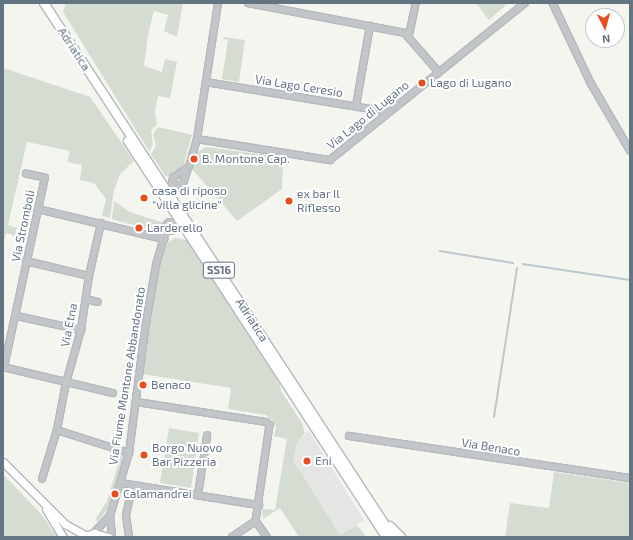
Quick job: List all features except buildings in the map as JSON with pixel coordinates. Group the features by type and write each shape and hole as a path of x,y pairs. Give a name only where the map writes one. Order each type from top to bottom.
{"highway":[{"name":"Adriatica","path":"38,3 375,516 393,537"},
{"name":"Adriatica","path":"44,3 375,516 386,537"},
{"name":"SS16","path":"375,516 380,537"},
{"name":"SS16","path":"375,516 401,537"}],"main road":[{"path":"3,462 40,501 73,530 84,536 94,533 108,537"},
{"path":"40,501 63,537"}],"street":[{"path":"189,167 197,139 218,3"},
{"path":"248,3 370,26 409,35 439,72"},
{"path":"409,35 416,3"},
{"name":"Via Lago di Lugano","path":"197,139 327,160 525,3"},
{"path":"553,3 591,83 630,150"},
{"path":"356,106 370,26"},
{"name":"Via Lago Ceresio","path":"206,82 389,112"},
{"name":"Via Stromboli","path":"4,367 17,316 26,261 45,178 26,174"},
{"path":"38,209 164,239 172,233 177,228 174,222 168,223 166,230 172,233"},
{"name":"Via Etna","path":"42,479 57,430 66,383 81,330 89,276 101,223"},
{"name":"Via Fiume Montone Abbandonato","path":"112,537 110,516 129,453 146,321 156,265 166,230"},
{"path":"26,261 89,276"},
{"path":"86,298 98,302"},
{"path":"17,316 81,330"},
{"path":"4,367 113,393"},
{"path":"136,402 266,422 270,425 256,521 267,537"},
{"path":"57,430 129,453"},
{"path":"198,495 207,436"},
{"name":"Via Benaco","path":"349,436 630,478"},
{"path":"121,483 258,505"},
{"path":"129,537 126,515 130,497"},
{"name":"Via Fiume Montone Abbandonato","path":"94,533 110,516"},
{"path":"232,537 256,521"}],"shaded area":[{"path":"66,3 183,3 177,37 164,31 168,15 154,11 148,35 144,66 162,72 165,59 177,62 170,98 158,96 155,110 157,125 151,130 153,145 149,151 63,12"},
{"path":"476,3 508,3 489,20"},
{"path":"224,37 245,40 239,82 222,79 228,40 223,39"},
{"path":"3,68 90,97 134,161 120,174 114,191 110,218 102,216 106,199 94,183 80,180 82,165 67,162 70,151 27,142 8,225 17,228 15,236 6,233 3,244"},
{"path":"158,127 192,135 183,167 166,177 151,154 156,146 153,134"},
{"path":"206,147 283,157 282,189 237,221 193,170 196,153"},
{"path":"114,201 130,212 164,223 161,233 112,219"},
{"path":"175,238 187,240 279,379 281,391 302,423 305,433 297,443 293,460 340,535 357,525 366,537 299,537 280,508 263,519 262,509 275,510 287,439 274,436 276,427 272,420 266,415 228,409 231,388 142,374 160,260 165,245"},
{"path":"169,428 199,433 191,488 160,483"},
{"path":"309,431 364,520 340,535 293,460 297,443"},
{"path":"112,449 120,453 123,458 107,510 98,521 95,520 107,501 119,461 110,458 111,454 115,455"},
{"path":"554,472 630,483 630,537 505,537 510,503 549,508"},
{"path":"3,474 41,514 57,537 3,537"}],"waterway":[{"path":"440,251 513,263"},
{"path":"523,264 630,280"},
{"path":"494,417 517,269"}],"place":[{"name":"Lago di Lugano","path":"422,83"},
{"name":"B. Montone Cap.","path":"194,159"},
{"name":"casa di riposo \"villa glicine\"","path":"144,198"},
{"name":"ex bar Il Riflesso","path":"289,201"},
{"name":"Larderello","path":"139,228"},
{"name":"Benaco","path":"143,385"},
{"name":"Borgo Nuovo Bar Pizzeria","path":"144,455"},
{"name":"Eni","path":"307,461"},
{"name":"Calamandrei","path":"115,494"}]}
